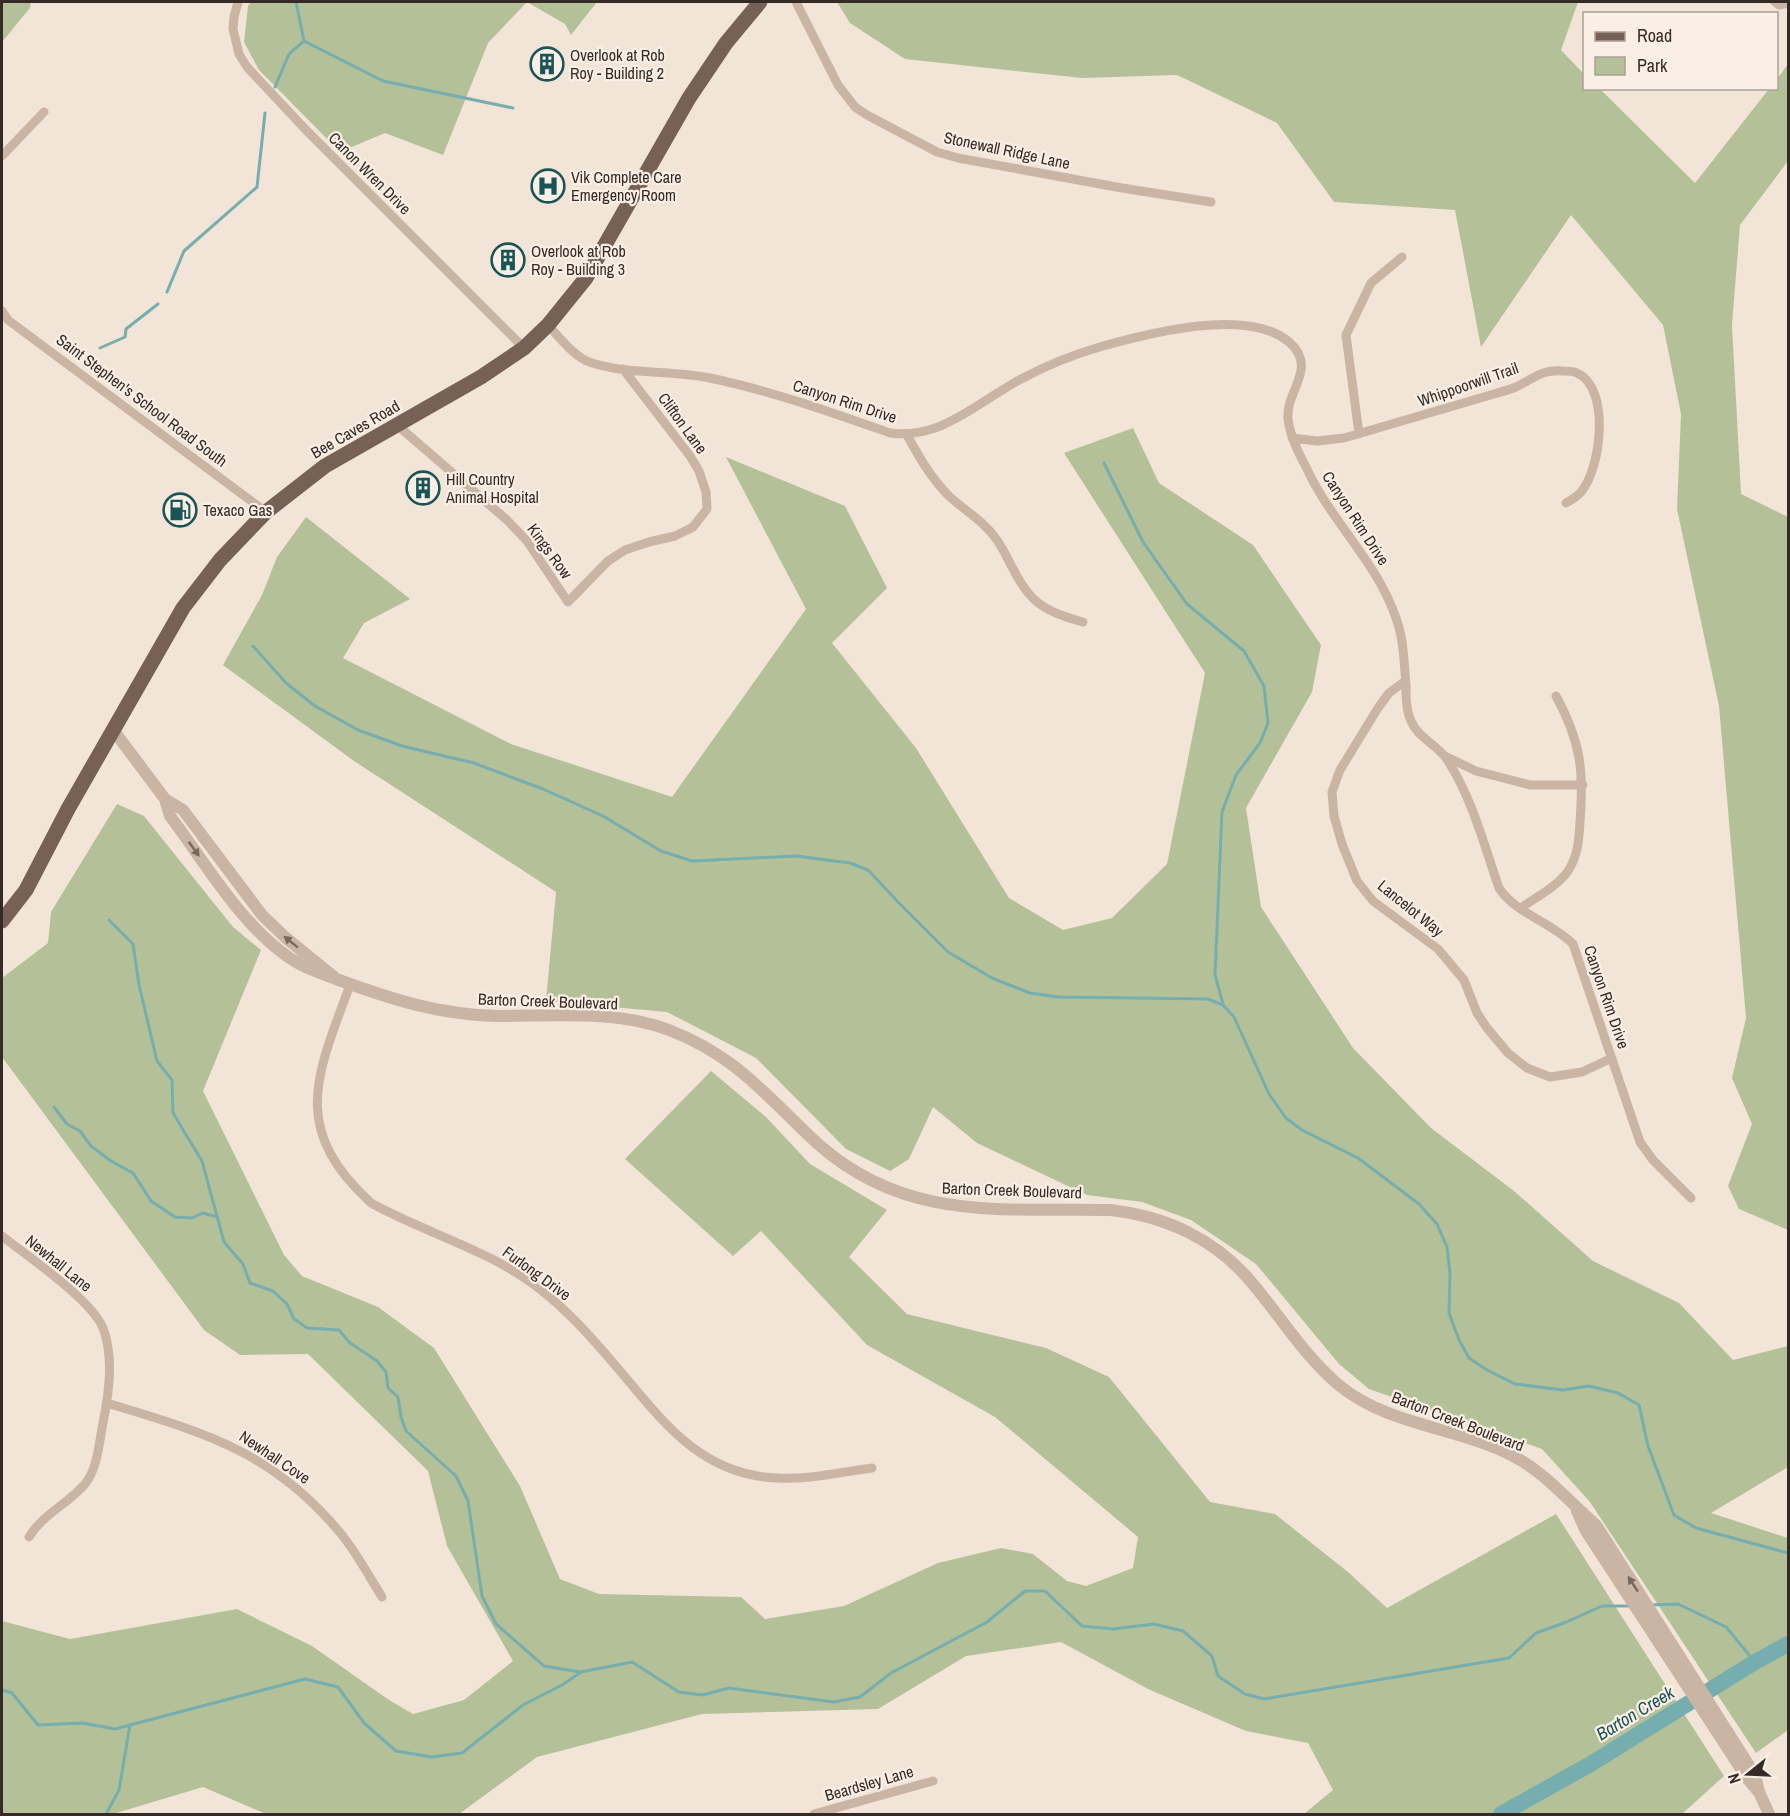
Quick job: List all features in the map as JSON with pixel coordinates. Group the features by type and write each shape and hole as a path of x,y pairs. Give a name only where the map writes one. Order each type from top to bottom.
{"main road":[{"name":"Bee Caves Road","path":"2,921 26,890 68,809 183,608 220,560 266,512 325,466 481,377 524,348 548,325 586,278 689,98 726,43 760,2"}],"street":[{"name":"Canon Wren Drive","path":"238,2 233,29 239,54 247,67 306,130 524,348"},
{"name":"Stonewall Ridge Lane","path":"796,2 838,86 855,107 937,152 969,160 1211,202"},
{"path":"1775,2 1779,5 1788,3"},
{"path":"2,156 44,112"},
{"path":"1359,434 1346,335 1371,283 1402,257"},
{"name":"Saint Stephen's School Road South","path":"2,311 8,320 266,512"},
{"name":"Canyon Rim Drive","path":"548,325 563,341 591,363 623,369 708,378 789,398 890,433 907,435 932,430 968,412 1021,379 1067,358 1103,346 1199,325 1255,327 1276,333 1297,350 1302,366 1300,382 1291,401 1288,417 1292,438 1313,483 1366,556 1397,619 1403,648 1407,708 1411,722 1422,738 1445,756 1468,801 1499,888 1505,898 1563,934 1572,944 1640,1142 1653,1160 1691,1198"},
{"name":"Clifton Lane","path":"568,602 608,561 625,550 675,536 693,527 707,509 706,492 699,471 690,456 623,369"},
{"name":"Whippoorwill Trail","path":"1292,438 1329,440 1359,434 1516,387 1550,370 1577,372 1589,383 1596,399 1599,448 1592,473 1581,492 1566,503"},
{"name":"Kings Row","path":"397,425 507,520 527,541 568,602"},
{"path":"907,435 932,477 996,538 1020,582 1035,601 1053,613 1083,622"},
{"name":"Lancelot Way","path":"1406,681 1389,693 1378,708 1340,770 1332,792 1334,816 1357,881 1373,902 1438,949 1464,980 1477,1013 1487,1028 1508,1053 1527,1068 1550,1077 1582,1072 1612,1058"},
{"path":"1521,908 1567,873 1578,847 1583,785 1581,763 1573,731 1556,696"},
{"name":"Barton Creek Boulevard","path":"114,731 165,799 170,816 230,897 280,952 314,972 398,1001 446,1012 486,1016 600,1017 646,1023 667,1029 702,1044 736,1066 819,1144 849,1167 886,1188 918,1199 960,1207 1130,1212 1173,1225 1208,1243 1226,1256 1251,1281 1310,1356 1339,1385 1353,1395 1386,1412 1511,1455 1551,1481 1591,1528 1751,1777 1769,1815"},
{"path":"1445,756 1476,771 1530,785 1583,785"},
{"name":"Barton Creek Boulevard","path":"165,799 183,810 267,920 337,979"},
{"path":"257,929 267,920"},
{"name":"Furlong Drive","path":"350,985 323,1059 318,1082 319,1124 332,1159 357,1190 371,1203 492,1258 540,1289 596,1343 659,1419 703,1456 741,1473 777,1478 796,1478 872,1468"},
{"name":"Newhall Lane","path":"2,1236 84,1301 102,1326 109,1356 107,1403 95,1462 85,1483 36,1524 29,1538"},
{"name":"Newhall Cove","path":"107,1403 194,1429 227,1443 282,1476 320,1510 344,1537 382,1597"},
{"name":"Beardsley Lane","path":"814,1815 933,1781"}],"green space":[{"path":"2,2 31,2 30,8 2,42"},
{"path":"251,2 527,2 488,43 443,155 385,133 340,152 259,70 244,42 248,6"},
{"path":"527,2 597,2 571,35 565,24"},
{"path":"837,2 1578,2 1561,50 1583,73 1583,90 1601,90 1695,183 1768,90 1778,90 1778,78 1788,64 1788,161 1740,225 1732,325 1741,494 1788,517 1788,1230 1739,1209 1728,1186 1752,1124 1732,1078 1746,1018 1719,706 1677,509 1681,414 1663,325 1571,215 1481,347 1455,210 1334,202 1277,123 1177,75 1082,78 905,59 850,23"},
{"path":"1133,428 1159,483 1253,545 1321,645 1312,692 1246,808 1261,907 1353,1048 1431,1128 1514,1191 1593,1261 1679,1303 1733,1360 1788,1346 1788,1467 1711,1513 1788,1538 1788,1730 1756,1753 1590,1502 1542,1449 1369,1389 1339,1364 1256,1264 1191,1220 1142,1202 1087,1195 977,1143 933,1107 909,1159 890,1171 846,1149 756,1058 667,1012 546,1001 556,892 354,761 223,665 262,595 277,557 306,517 410,599 364,623 343,658 511,744 672,797 806,609 726,457 845,506 887,588 832,643 916,748 1009,898 1063,930 1112,918 1167,864 1205,673 1064,453"},
{"path":"117,804 144,816 233,927 261,950 203,1091 284,1255 302,1276 378,1307 434,1348 520,1486 560,1579 599,1594 741,1597 765,1619 844,1606 938,1563 1001,1548 1033,1554 1067,1581 1086,1586 1133,1568 1138,1537 995,1417 867,1345 761,1231 733,1256 625,1159 711,1071 766,1117 810,1164 887,1210 849,1257 907,1314 1046,1348 1109,1377 1210,1502 1275,1514 1348,1572 1387,1608 1556,1514 1724,1776 1682,1814 1304,1814 1333,1790 1308,1743 1246,1731 1148,1689 1061,1642 966,1656 878,1709 702,1714 537,1757 459,1814 266,1814 203,1787 113,1814 2,1814 2,1621 70,1639 237,1609 312,1646 413,1714 464,1700 513,1661 447,1546 428,1471 308,1354 240,1355 204,1330 2,1057 2,978 48,943 51,912"}],"waterway":[{"path":"275,87 289,54 304,41 296,2"},
{"path":"304,41 383,81 513,108"},
{"path":"167,292 184,251 257,187 265,113"},
{"path":"100,348 125,337 126,329 158,304"},
{"path":"1104,463 1143,542 1187,604 1244,651 1264,686 1268,723 1260,743 1236,775 1222,812 1215,975 1223,1004"},
{"path":"253,646 286,683 315,706 358,730 402,746 474,763 543,789 603,816 661,851 692,861 796,856 850,863 868,870 948,952 992,978 1030,993 1058,997 1208,999 1223,1005 1234,1017 1269,1094 1286,1118 1302,1130 1358,1158 1419,1204 1437,1224 1447,1247 1450,1273 1449,1313 1459,1340 1469,1358 1515,1384 1563,1390 1589,1386 1618,1393 1639,1405 1648,1446 1674,1515 1696,1528 1788,1553"},
{"path":"109,920 133,944 139,985 157,1061 172,1080 173,1113 202,1161 224,1242 243,1264 250,1283 273,1291 287,1304 294,1319 307,1328 339,1330 350,1343 377,1361 386,1372 388,1388 398,1397 406,1431 456,1476 468,1501 482,1596 496,1624 544,1666 580,1672"},
{"path":"54,1107 67,1124 80,1131 91,1146 111,1161 133,1173 151,1201 175,1217 192,1218 203,1213 217,1217"},
{"path":"2,1690 12,1693 38,1725 82,1723 115,1729 305,1679 338,1687 364,1723 396,1751 432,1757 462,1753 523,1705 562,1685 581,1672 632,1662 679,1692 702,1695 729,1688 834,1702 860,1697 891,1673 987,1622 1025,1591 1045,1591 1082,1626 1113,1629 1154,1624 1183,1631 1212,1656 1218,1676 1245,1694 1264,1699 1509,1658 1536,1633 1602,1606 1629,1606"},
{"path":"1650,1605 1678,1604 1726,1627 1755,1662"},
{"name":"Barton Creek","path":"1501,1814 1589,1765 1788,1644"},
{"path":"106,1814 119,1790 130,1725"}],"place":[{"name":"Overlook at Rob Roy - Building 2","path":"547,64"},
{"name":"Vik Complete Care Emergency Room","path":"548,186"},
{"name":"Overlook at Rob Roy - Building 3","path":"508,260"},
{"name":"Hill Country Animal Hospital","path":"423,488"},
{"name":"Texaco Gas","path":"180,510"}]}
